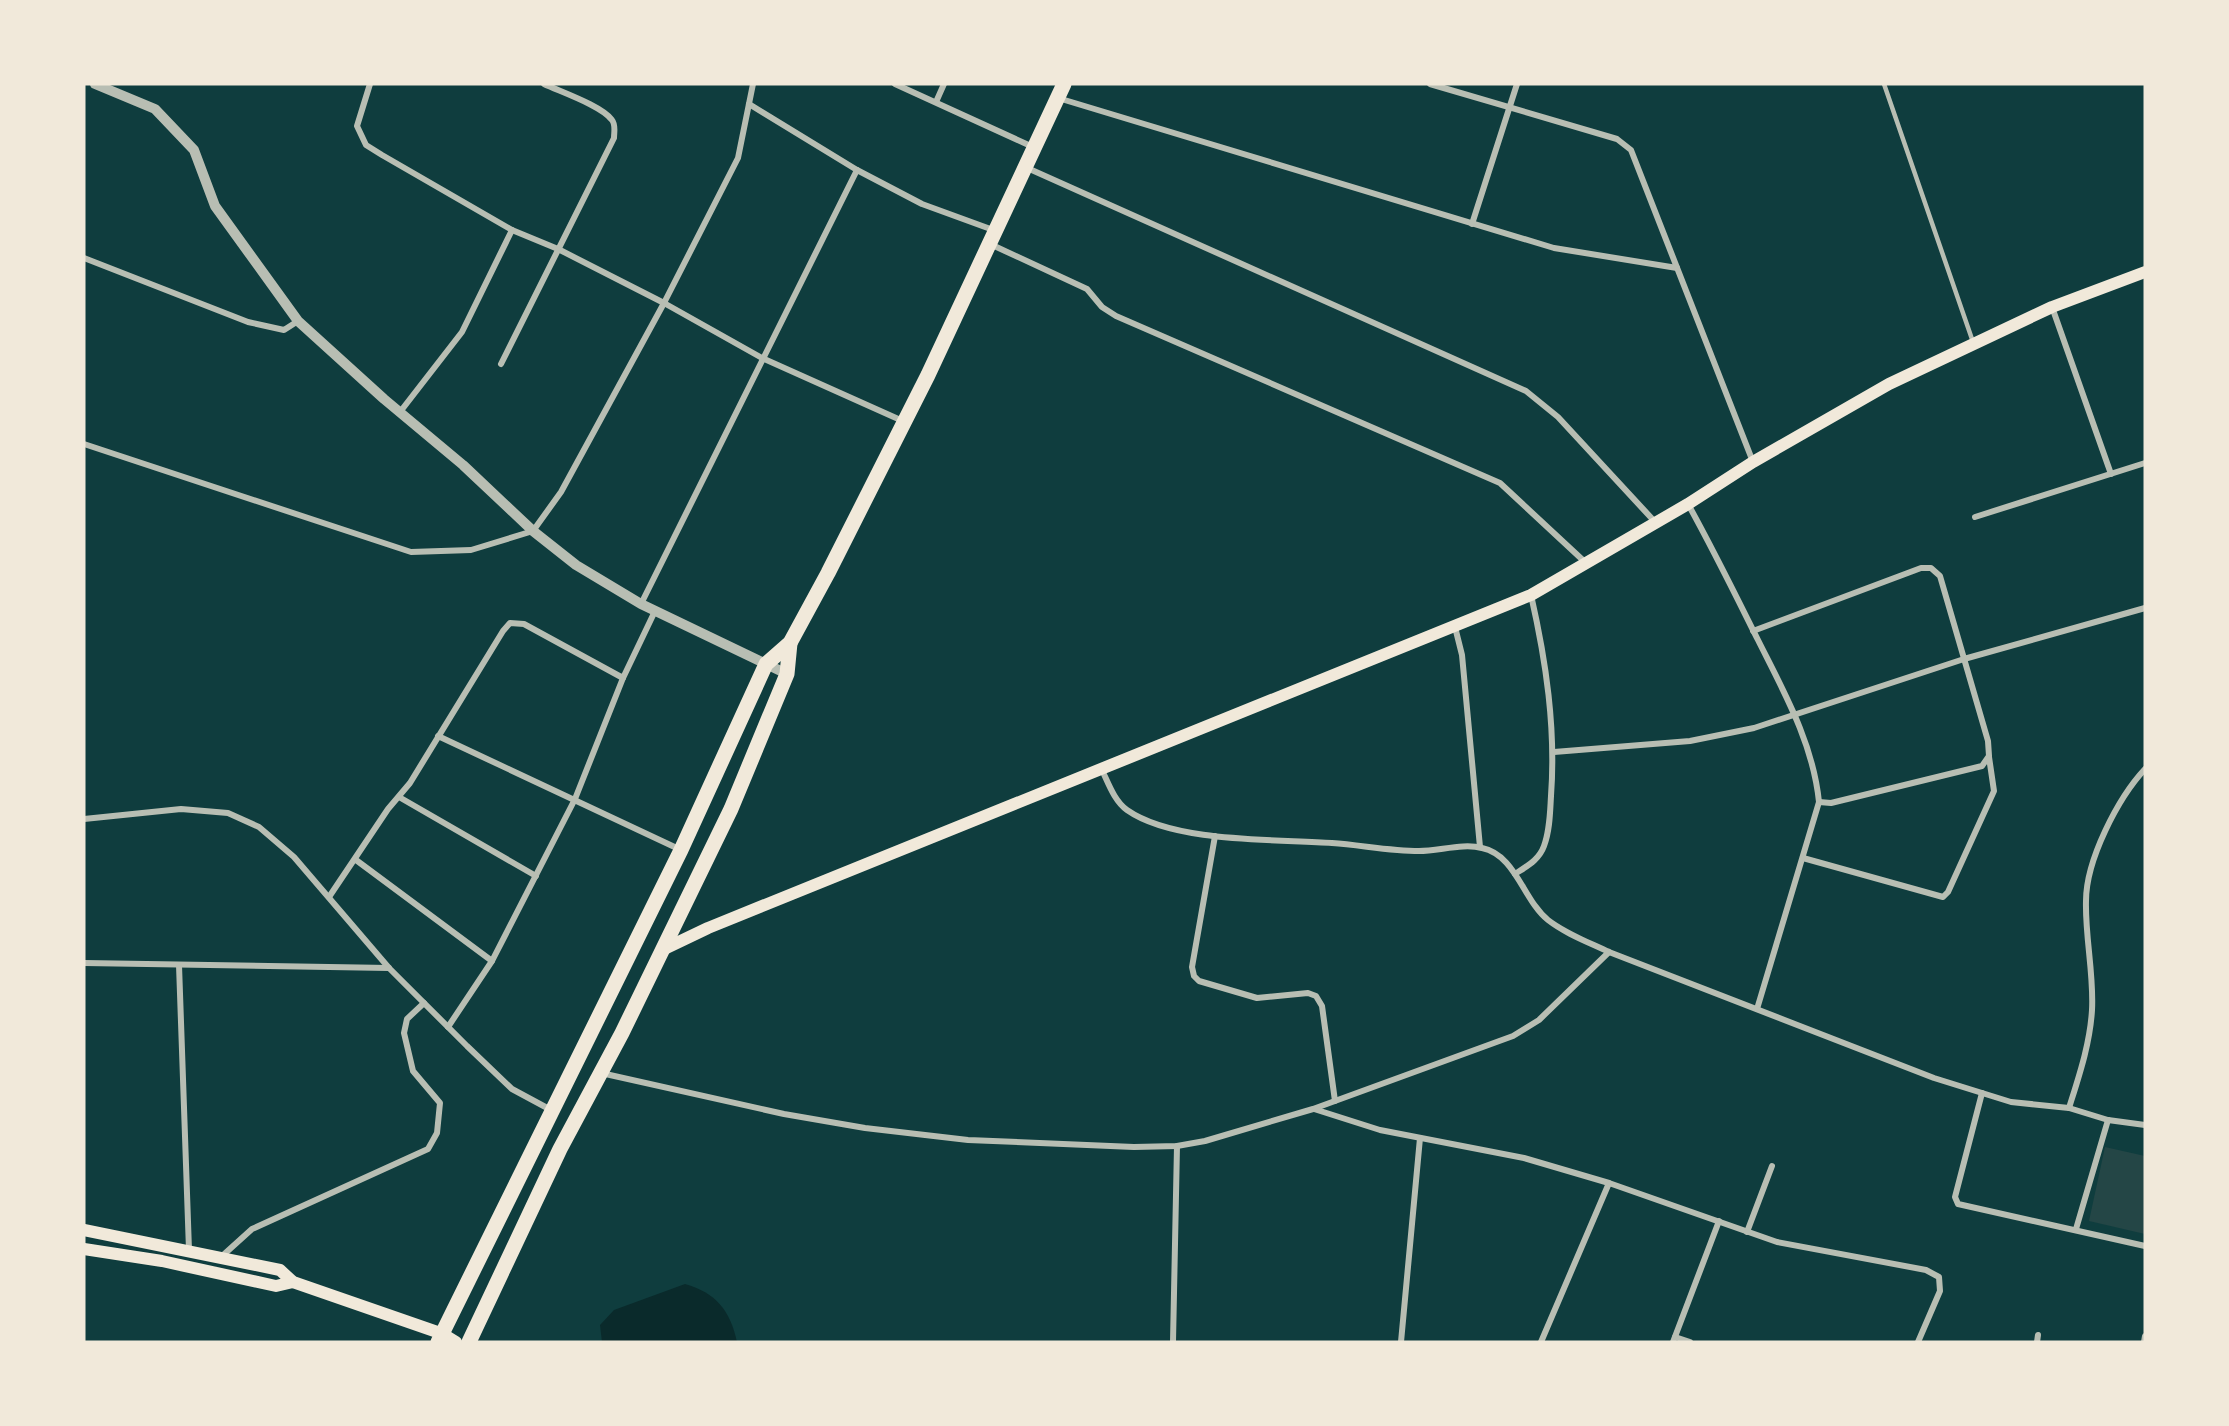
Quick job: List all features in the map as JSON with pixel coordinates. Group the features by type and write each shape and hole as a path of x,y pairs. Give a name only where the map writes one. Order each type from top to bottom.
{"main road":[{"path":"84,1230 280,1270 292,1282 446,1339 552,1111 681,850 766,664 790,643 905,422 1061,91"},
{"path":"662,950 708,928 1101,767 1455,627 1531,594 1587,564 1753,462 1889,384 2052,307 2145,272"},
{"path":"469,1342 554,1160 732,809 787,674 790,643"},
{"path":"84,1249 162,1261 276,1286 292,1282"}],"street":[{"path":"95,84 156,109 194,150 215,206 298,321 463,465 533,531 576,565 641,604 787,674"},
{"path":"370,84 357,126 366,145 513,230 558,249 664,303 762,358 905,422"},
{"path":"501,364 614,138 615,128 612,120 602,112 544,84"},
{"path":"84,444 411,552 471,550 533,531 561,492 664,303 738,158 753,84"},
{"path":"895,84 1034,147"},
{"path":"936,102 944,84"},
{"path":"1430,84 1625,143 1631,150 1753,462"},
{"path":"1472,225 1517,84"},
{"path":"1061,91 1472,225 1554,248 1677,267"},
{"path":"749,104 857,170 993,238 1087,289 1102,308 1116,316 1500,483 1587,564"},
{"path":"1025,167 1526,391 1558,417 1656,523"},
{"path":"641,604 857,170"},
{"path":"400,412 462,332 513,230"},
{"path":"84,258 248,322 284,330 298,321"},
{"path":"2052,307 2111,474"},
{"path":"1975,517 2145,463"},
{"path":"1688,504 1802,728 1816,773 1819,802 1757,1009"},
{"path":"1754,630 1921,568 1931,568 1940,576 1988,741 1994,791 1948,892 1943,897 1803,858"},
{"path":"1515,874 1535,861 1544,846 1549,825 1554,752 1543,647 1531,594"},
{"path":"1554,752 1690,741 1754,728 1964,658 2145,608"},
{"path":"448,1027 492,961 575,800 623,678 655,611"},
{"path":"329,897 410,783 510,623 524,624 623,678"},
{"path":"1455,627 1462,655 1480,847"},
{"path":"438,736 681,850"},
{"path":"1819,802 1831,803 1982,766 1989,756"},
{"path":"1101,767 1116,797 1125,809 1142,819 1164,826 1215,836 1418,851 1480,847 1496,852 1515,874 1534,905 1547,919 1568,933 1609,952 1934,1078 2011,1102 2069,1108 2108,1120 2145,1125"},
{"path":"2069,1108 2090,1035 2092,1008 2086,898 2095,857 2111,821 2133,782 2145,769"},
{"path":"399,797 536,876"},
{"path":"84,819 181,809 228,813 259,827 285,849 389,968 448,1027 512,1089 552,1111"},
{"path":"1215,836 1192,968 1194,975 1199,981 1257,998 1308,993 1316,996 1322,1006 1335,1101"},
{"path":"356,860 492,961"},
{"path":"600,1073 784,1114 865,1128 968,1140 1134,1148 1177,1146 1205,1142 1313,1109 1513,1036 1539,1020 1609,952"},
{"path":"84,963 389,968"},
{"path":"179,965 189,1250"},
{"path":"221,1257 252,1229 428,1149 437,1133 440,1103 413,1071 404,1033 407,1018 424,1003"},
{"path":"1982,1093 1954,1197 1958,1204 2145,1246"},
{"path":"1313,1109 1380,1130 1524,1158 1609,1183 1747,1232 1810,1249 1926,1270 1939,1277 1940,1291 1918,1342"},
{"path":"2076,1229 2108,1120"},
{"path":"1401,1342 1420,1138"},
{"path":"1173,1342 1177,1146"},
{"path":"1747,1232 1772,1166"},
{"path":"1541,1342 1609,1183"},
{"path":"1690,1342 1674,1339 1719,1221"},
{"path":"2144,1342 2145,1336"}],"lane":[{"path":"1884,84 1974,344"}],"shaded area":[{"path":"2105,1147 2145,1156 2145,1234 2089,1221"},
{"path":"685,1284 705,1292 720,1304 726,1312 737,1342 602,1342 600,1325 614,1310"}]}
